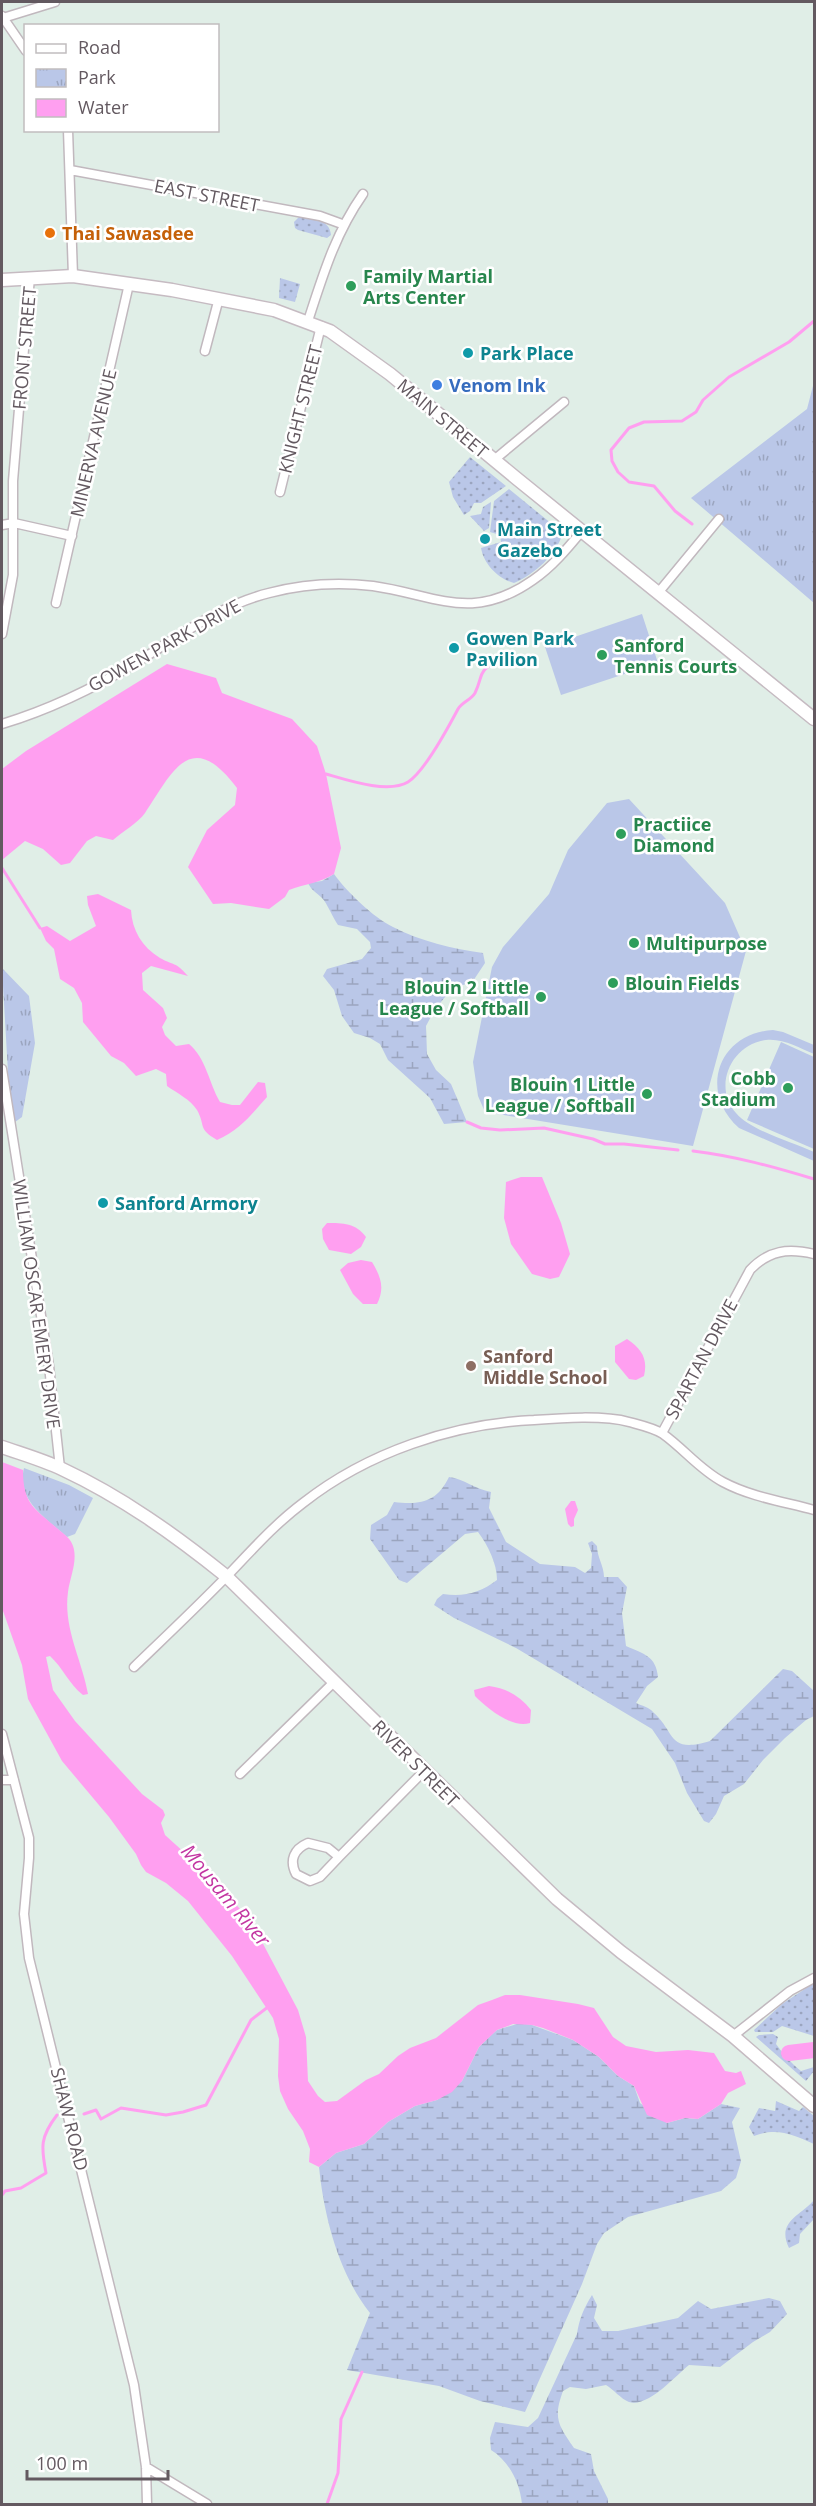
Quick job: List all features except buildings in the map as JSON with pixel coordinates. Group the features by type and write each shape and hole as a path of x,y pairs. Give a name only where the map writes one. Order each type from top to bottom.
{"street":[{"path":"24,48 2,17 55,2"},
{"path":"68,132 73,276"},
{"name":"EAST STREET","path":"70,170 320,216 342,224"},
{"path":"308,321 342,224 363,194"},
{"name":"MAIN STREET","path":"2,279 73,276 129,284 264,307 321,326 373,360 581,532 814,719"},
{"name":"FRONT STREET","path":"2,634 11,588 14,524 13,481 30,277"},
{"name":"MINERVA AVENUE","path":"56,603 129,284"},
{"path":"205,351 219,298"},
{"name":"KNIGHT STREET","path":"279,492 321,326"},
{"path":"494,460 564,402"},
{"path":"658,593 719,519"},
{"path":"2,525 14,524 72,537"},
{"name":"GOWEN PARK DRIVE","path":"2,726 100,682 213,615 255,597 300,586 345,584 375,586 447,603 483,602 508,594 533,580 556,560 581,532"},
{"name":"WILLIAM OSCAR EMERY DRIVE","path":"2,1069 49,1366 60,1468"},
{"name":"SPARTAN DRIVE","path":"134,1667 260,1540 286,1517 333,1481 394,1451 440,1435 502,1421 570,1418 626,1421 662,1433 750,1270 759,1260 783,1250 814,1254"},
{"path":"662,1433 708,1473 724,1482 814,1510"},
{"name":"RIVER STREET","path":"2,1448 60,1468 133,1508 226,1576 557,1899 621,1952 733,2036 814,2106"},
{"path":"240,1774 334,1682"},
{"name":"SHAW ROAD","path":"2,1734 29,1838 30,1858 24,1914 29,1958 126,2347 146,2467 147,2505"},
{"path":"339,1857 328,1848 308,1843 296,1851 292,1861 294,1870 302,1879 314,1880 325,1873 424,1771"},
{"path":"2,1780 14,1780"},
{"path":"733,2036 790,1991 814,1978"},
{"path":"146,2467 207,2505"}],"green space":[{"path":"299,217 324,223 331,235 327,238 298,230 294,222"},
{"path":"280,278 300,284 295,302 279,298"},
{"path":"814,382 814,603 691,498 807,409"},
{"path":"470,457 506,486 481,503 474,503 470,511 464,515 453,497 449,482"},
{"path":"509,489 563,533 555,549 544,563 514,583 493,570 485,560 481,548 501,542 500,535 490,532 494,501"},
{"path":"491,502 489,528 484,531 470,516 481,514 483,507"},
{"name":"Sanford Tennis Courts","path":"642,614 658,663 561,695 545,647"},
{"name":"Blouin Fields","path":"629,799 725,903 746,951 693,1146 485,1112 478,1096 473,1062 492,967 503,947 549,894 568,850 607,803"},
{"path":"334,874 361,903 393,927 437,944 483,953 485,963 473,981 451,990 435,1009 426,1026 427,1054 436,1070 451,1084 467,1122 444,1124 430,1098 388,1060 380,1044 354,1033 342,1016 334,990 323,976 327,969 362,959 371,948 370,942 357,929 338,925 324,900 308,883 322,881"},
{"path":"2,968 29,996 35,1043 22,1117 11,1125"},
{"path":"773,1030 814,1045 814,1054 779,1040 754,1043 735,1058 729,1068 726,1091 729,1102 736,1113 752,1125 814,1152 814,1161 739,1128 726,1114 719,1098 717,1082 720,1067 727,1053 739,1042 754,1034"},
{"name":"Cobb Stadium","path":"781,1042 814,1057 814,1149 747,1120"},
{"path":"24,1468 69,1485 93,1498 75,1534 67,1537 35,1508 24,1490"},
{"path":"449,1477 491,1492 489,1508 506,1542 540,1564 575,1567 585,1573 591,1568 592,1554 588,1543 592,1541 597,1546 604,1577 618,1577 627,1587 622,1613 626,1646 652,1660 657,1670 658,1677 647,1686 636,1703 651,1710 679,1743 686,1745 710,1741 783,1669 792,1671 814,1691 814,1716 785,1738 744,1784 724,1796 709,1823 704,1821 687,1793 675,1763 652,1729 516,1648 454,1618 434,1605 443,1594 472,1593 497,1580 491,1555 478,1532 465,1534 407,1583 399,1580 370,1539 371,1525 387,1515 394,1502 420,1502 433,1497"},
{"path":"814,1983 814,2036 782,2026 773,2032 755,2032 754,2030 782,2004"},
{"path":"520,2023 573,2040 599,2057 618,2076 634,2086 640,2103 667,2123 685,2118 698,2119 721,2104 740,2108 732,2122 741,2161 736,2178 721,2191 628,2217 604,2233 597,2244 582,2284 525,2412 480,2401 439,2386 347,2370 370,2313 350,2281 335,2244 329,2225 319,2167 336,2153 364,2144 388,2122 415,2106 437,2100 462,2081 479,2047 489,2037 497,2030"},
{"path":"773,2034 778,2037 776,2044 779,2048 801,2071 814,2067 814,2071 806,2081 756,2037"},
{"path":"776,2101 799,2111 803,2107 814,2116 814,2144 778,2132 754,2136 749,2127 759,2108 775,2111"},
{"path":"814,2200 814,2219 800,2234 799,2243 789,2248 786,2239 788,2225"},
{"path":"592,2295 597,2305 594,2318 602,2331 618,2331 678,2318 698,2301 711,2309 769,2298 780,2301 787,2314 770,2332 720,2367 689,2365 653,2396 636,2403 623,2399 606,2385 586,2389 570,2387 563,2391 558,2408 561,2427 574,2448 591,2454 594,2471 608,2499 608,2504 522,2504 519,2488 508,2466 491,2450 490,2438 495,2422 528,2427 538,2418 577,2334 582,2314"}],"water":[{"path":"167,664 216,678 222,693 292,719 317,746 326,774 341,848 334,874 289,890 285,897 269,909 231,903 213,904 188,867 207,830 235,805 237,788 221,770 207,760 195,758 184,762 174,771 142,817 134,824 113,840 96,836 87,841 70,863 61,865 43,849 25,841 2,860 2,769 26,751"},
{"path":"98,894 131,910 136,931 143,943 154,954 177,966 188,976 151,966 142,973 143,990 163,1008 167,1018 162,1027 165,1035 176,1046 189,1044 195,1050 220,1102 240,1105 258,1082 265,1083 267,1097 245,1122 225,1136 217,1140 204,1129 200,1115 194,1106 167,1086 166,1074 156,1069 136,1076 124,1063 111,1056 83,1022 82,1003 74,988 60,979 54,949 46,941 40,928 47,926 70,941 96,926 87,896"},
{"path":"521,1177 542,1177 561,1223 570,1254 559,1277 550,1279 532,1274 511,1244 504,1218 506,1182"},
{"path":"327,1223 344,1224 358,1229 366,1237 361,1247 351,1254 329,1250 323,1239 322,1229"},
{"path":"361,1260 372,1262 380,1278 381,1293 377,1304 363,1304 353,1294 340,1270 348,1263"},
{"path":"627,1339 637,1347 644,1359 644,1376 636,1380 629,1379 615,1362 615,1346"},
{"path":"2,1462 23,1470 25,1491 32,1504 72,1543 74,1563 68,1592 68,1618 88,1694 83,1695 78,1691 50,1656 46,1657 53,1690 75,1721 142,1794 163,1810 165,1815 161,1823 165,1835 207,1873 251,1921 298,2010 306,2037 308,2081 325,2102 337,2101 366,2080 379,2074 410,2048 436,2038 478,2005 505,1995 520,1995 594,2008 613,2037 626,2046 656,2052 688,2050 714,2053 725,2071 736,2073 741,2071 746,2084 728,2093 721,2104 698,2119 685,2118 667,2123 647,2115 634,2086 618,2076 599,2057 573,2040 532,2025 513,2024 497,2030 479,2047 462,2081 452,2092 437,2100 415,2106 388,2122 364,2144 336,2153 319,2167 309,2162 310,2149 303,2131 288,2109 280,2091 279,2039 273,2018 232,1956 188,1901 166,1883 146,1872 109,1817 62,1761 28,1699 22,1665 2,1608"},
{"path":"571,1501 575,1501 578,1510 574,1526 571,1527 568,1524 565,1509"},
{"path":"489,1686 507,1691 522,1701 531,1710 530,1723 523,1724 508,1720 475,1696 474,1690"}],"waterway":[{"path":"692,524 675,511 654,486 629,482 618,472 612,461 611,450 629,428 644,422 682,421 696,412 703,400 729,377 789,342 814,321"},
{"path":"326,774 379,786 390,787 408,782 428,759 460,707 475,693 483,672 497,660"},
{"path":"2,868 40,928"},
{"path":"467,1122 481,1128 500,1130 544,1128 605,1144 678,1150"},
{"path":"693,1151 754,1162 814,1179"},
{"path":"84,2114 96,2110 101,2119 121,2108 166,2115 206,2105 251,2020 268,2007"},
{"name":"Mousam River","path":"789,2053 814,2050"},
{"path":"2,2195 5,2191 21,2188 46,2173 43,2142 47,2130 57,2115"},
{"path":"327,2504 338,2473 341,2419 362,2372"}],"place":[{"name":"Thai Sawasdee","path":"50,233"},
{"name":"Family Martial Arts Center","path":"351,286"},
{"name":"Park Place","path":"468,353"},
{"name":"Venom Ink","path":"437,385"},
{"name":"Main Street Gazebo","path":"485,539"},
{"name":"Gowen Park Pavilion","path":"454,648"},
{"name":"Sanford Tennis Courts","path":"602,655"},
{"name":"Practiice Diamond","path":"621,834"},
{"name":"Multipurpose","path":"634,943"},
{"name":"Blouin Fields","path":"613,983"},
{"name":"Blouin 2 Little League / Softball","path":"541,997"},
{"name":"Cobb Stadium","path":"788,1088"},
{"name":"Blouin 1 Little League / Softball","path":"647,1094"},
{"name":"Sanford Armory","path":"103,1203"},
{"name":"Sanford Middle School","path":"471,1366"}]}
